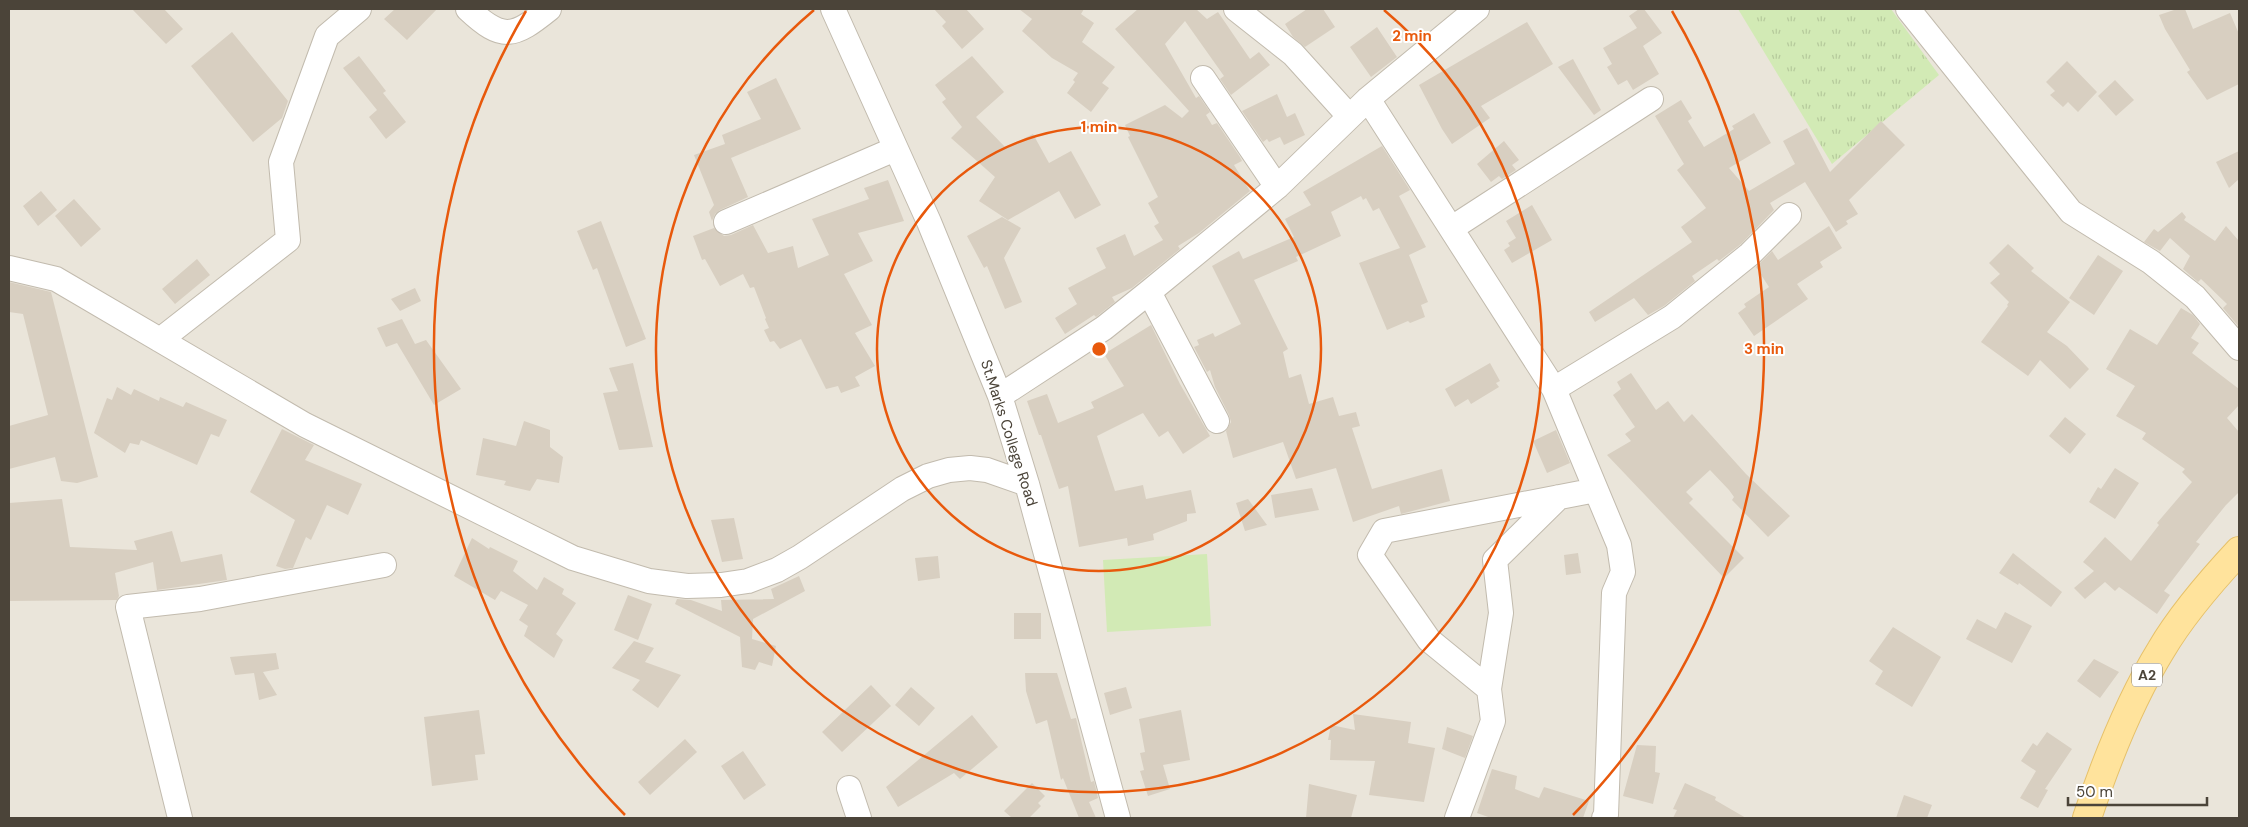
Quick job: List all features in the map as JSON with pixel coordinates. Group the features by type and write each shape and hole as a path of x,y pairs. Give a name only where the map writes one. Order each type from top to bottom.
{"main road":[{"name":"A2","path":"2087,818 2098,784 2127,715 2161,649 2213,578 2239,551"}],"street":[{"path":"160,340 288,240 281,162 327,36 359,9"},
{"path":"468,9 490,27 501,33 510,33 523,28 549,9"},
{"name":"St.Marks College Road","path":"832,9 930,222 1000,396 1027,484 1118,818"},
{"path":"1236,9 1293,54 1349,116"},
{"path":"1000,396 1104,328 1149,292 1277,187 1368,99 1477,9"},
{"path":"1908,9 2071,212 2151,262 2195,297 2239,348"},
{"path":"1203,78 1277,187"},
{"path":"1368,99 1554,389 1619,545 1623,572 1614,593 1606,815 1604,818"},
{"path":"1452,228 1651,99"},
{"path":"726,222 896,149"},
{"path":"1554,389 1672,317 1715,284 1789,215"},
{"path":"9,268 56,279 305,425 573,558 649,581 687,586 721,585 748,581 777,570 800,557 902,489 928,476 949,470 970,468 987,470 1027,484"},
{"path":"1149,292 1217,421"},
{"path":"1489,689 1428,640 1370,555 1384,531 1596,490"},
{"path":"1458,818 1493,721 1489,689 1502,613 1495,560 1559,497"},
{"path":"180,818 128,607 200,599 384,565"},
{"path":"849,788 858,818"}],"shaded area":[{"path":"9,9 2239,9 2239,818 9,818"}],"green space":[{"path":"1738,9 1891,9 1939,75 1832,164"},
{"path":"1207,554 1211,626 1107,632 1103,560"}],"building":[{"path":"132,9 164,9 183,29 166,44"},
{"path":"395,9 437,9 407,40 384,19"},
{"path":"934,9 966,9 984,29 962,49 942,26 946,22"},
{"path":"1019,9 1084,9 1081,14 1094,23 1082,42 1115,67 1102,83 1109,88 1091,112 1067,93 1075,82 1073,80 1078,73 1052,58 1022,31 1032,19"},
{"path":"1138,9 1196,9 1207,19 1218,12 1250,59 1259,52 1270,65 1231,95 1220,79 1224,76 1185,21 1165,44 1196,98 1199,96 1210,112 1206,115 1212,125 1217,123 1240,157 1242,161 1234,165 1250,191 1199,233 1178,246 1180,249 1132,288 1112,297 1115,302 1096,317 1094,315 1065,334 1055,318 1077,304 1068,288 1106,268 1096,248 1125,234 1134,256 1163,240 1154,226 1159,223 1148,203 1158,197 1128,137 1130,136 1125,125 1165,105 1182,118 1189,111 1115,29"},
{"path":"1307,9 1323,9 1335,27 1305,47 1293,37 1285,24"},
{"path":"1639,9 1644,9 1662,33 1643,46 1659,74 1633,90 1627,80 1618,85 1607,67 1612,64 1603,48 1637,28 1629,16"},
{"path":"2177,9 2185,9 2193,29 2230,13 2239,34 2239,84 2207,100 2187,72 2190,70 2165,29 2159,15"},
{"path":"1527,22 1553,64 1481,106 1490,118 1452,144 1419,85"},
{"path":"1377,27 1397,57 1371,77 1350,47"},
{"path":"232,32 288,101 282,118 253,142 191,66"},
{"path":"359,56 386,91 383,93 406,122 386,139 369,117 377,110 343,68"},
{"path":"972,56 1004,92 976,117 1006,148 1033,134 1049,163 1071,151 1101,205 1075,219 1059,191 1008,220 979,201 995,177 951,138 962,127 942,102 946,99 935,85"},
{"path":"1573,59 1601,110 1594,115 1558,67"},
{"path":"2067,61 2097,92 2078,112 2068,102 2063,107 2050,95 2055,91 2046,82"},
{"path":"776,78 801,129 731,158 748,197 720,210 715,214 712,221 709,212 714,205 694,155 725,144 722,135 761,119 747,92"},
{"path":"2115,80 2134,100 2116,116 2098,96"},
{"path":"1277,94 1287,117 1295,113 1305,135 1284,145 1280,137 1269,142 1267,139 1263,142 1242,111"},
{"path":"1681,100 1692,118 1688,121 1704,147 1734,129 1732,126 1754,113 1771,143 1729,168 1749,191 1795,164 1783,141 1807,128 1830,172 1881,121 1905,145 1849,200 1858,214 1846,221 1848,224 1836,232 1805,182 1770,203 1774,210 1741,244 1719,261 1717,259 1692,276 1695,281 1664,306 1648,315 1634,298 1595,322 1589,312 1692,242 1681,227 1706,208 1677,170 1684,164 1655,116"},
{"path":"1504,141 1519,160 1512,165 1516,170 1502,179 1499,176 1491,182 1477,164"},
{"path":"1382,146 1410,190 1399,196 1426,247 1409,255 1428,302 1421,305 1425,317 1410,323 1408,321 1387,330 1359,263 1400,248 1379,208 1373,211 1366,198 1363,200 1361,196 1331,212 1341,236 1296,257 1298,261 1254,280 1288,349 1283,352 1289,378 1301,374 1309,404 1333,397 1339,416 1356,412 1360,426 1352,428 1372,489 1442,469 1450,501 1401,514 1399,506 1353,522 1336,468 1296,479 1283,442 1233,458 1226,431 1231,422 1229,415 1215,387 1210,370 1207,372 1194,347 1199,345 1197,340 1213,333 1215,337 1241,324 1212,266 1239,251 1243,259 1294,237 1285,219 1311,205 1303,192"},
{"path":"2239,151 2239,179 2229,188 2216,162"},
{"path":"888,180 904,221 858,233 873,261 844,274 872,325 855,333 875,366 855,377 860,386 841,393 838,386 826,389 801,339 780,349 774,341 770,342 764,330 769,328 754,287 750,288 743,274 720,286 705,259 702,260 693,236 714,228 724,236 731,235 753,225 768,253 793,246 798,268 829,255 812,219 869,199 864,188"},
{"path":"41,191 57,210 38,226 23,206"},
{"path":"74,199 101,229 81,247 55,216"},
{"path":"1532,205 1552,240 1512,263 1504,250 1510,246 1508,243 1516,238 1506,221"},
{"path":"2182,212 2186,217 2184,220 2215,241 2226,226 2239,241 2239,327 2223,308 2227,304 2201,279 2198,282 2183,269 2190,256 2170,238 2160,251 2144,242 2154,229 2158,232"},
{"path":"1002,217 1021,228 1004,258 1022,302 1005,309 987,266 984,268 967,236"},
{"path":"601,221 646,339 626,347 597,268 593,270 577,231"},
{"path":"1829,226 1842,248 1820,262 1823,267 1797,284 1808,299 1754,336 1738,313 1746,307 1744,304 1769,287 1756,267 1772,251 1778,260"},
{"path":"2008,244 2034,268 2031,271 2070,302 2047,332 2067,346 2089,369 2070,389 2040,360 2028,376 1981,342 2008,306 2009,302 1990,283 2000,274 1989,263"},
{"path":"2098,255 2123,271 2094,315 2069,298"},
{"path":"197,259 210,275 175,304 162,289"},
{"path":"9,282 51,292 98,477 77,483 61,481 55,457 9,469 9,426 48,415 23,314 9,312"},
{"path":"415,288 421,301 400,311 391,299"},
{"path":"2181,308 2193,315 2200,324 2191,338 2199,343 2192,353 2239,389 2239,405 2227,418 2239,432 2239,492 2196,542 2200,544 2164,591 2170,595 2157,614 2119,587 2115,591 2105,582 2085,599 2074,588 2094,571 2083,562 2105,537 2131,561 2159,525 2157,523 2192,482 2182,472 2185,469 2142,439 2146,433 2116,416 2135,386 2106,369 2130,329 2157,345"},
{"path":"402,319 415,344 426,340 461,389 434,405 397,343 386,347 377,328"},
{"path":"1151,325 1180,384 1210,436 1183,454 1168,431 1159,437 1143,413 1097,436 1115,491 1143,485 1146,499 1191,490 1196,513 1187,514 1187,521 1153,534 1154,540 1128,546 1127,538 1079,547 1068,486 1059,489 1041,435 1039,435 1027,401 1047,394 1058,423 1094,408 1091,402 1124,386 1104,354"},
{"path":"633,363 653,447 619,450 603,393 618,391 609,368"},
{"path":"1490,363 1500,381 1496,383 1499,387 1471,404 1468,399 1455,407 1445,389"},
{"path":"1631,373 1656,410 1668,401 1684,422 1692,414 1746,474 1790,516 1768,537 1732,500 1734,497 1729,490 1710,470 1686,492 1693,499 1689,503 1744,558 1724,578 1607,455 1631,441 1625,434 1635,427 1613,395 1621,389 1617,382"},
{"path":"117,387 131,395 134,389 159,401 160,397 183,407 186,402 227,420 219,437 211,434 197,465 141,440 139,445 130,443 125,453 94,433 107,398 112,400"},
{"path":"2065,417 2086,434 2070,454 2049,436"},
{"path":"524,421 550,430 550,447 563,457 559,483 537,479 530,491 504,485 506,481 476,475 483,438 516,446"},
{"path":"282,429 314,445 305,460 362,484 348,515 327,505 311,540 306,537 293,568 285,569 276,566 295,520 250,492"},
{"path":"1556,430 1570,463 1547,473 1533,441"},
{"path":"2115,468 2139,483 2115,519 2089,502 2098,487 2101,489"},
{"path":"1312,488 1319,510 1275,518 1271,495"},
{"path":"62,499 70,547 137,550 134,541 172,531 181,562 222,554 227,580 157,590 153,562 115,573 119,596 117,600 9,601 9,503"},
{"path":"1248,499 1267,525 1245,531 1236,503"},
{"path":"734,518 743,559 722,562 711,520"},
{"path":"472,538 489,549 490,547 518,561 513,571 537,590 544,577 564,589 562,594 576,603 556,634 563,640 554,658 524,636 528,626 519,620 528,605 501,591 495,600 454,576"},
{"path":"1578,553 1581,573 1566,575 1564,555"},
{"path":"2013,553 2062,592 2051,607 2019,583 2018,585 1999,573"},
{"path":"938,556 940,578 918,581 915,558"},
{"path":"799,576 805,591 753,619 752,639 776,646 772,666 759,662 755,670 742,667 740,637 675,604 677,599 691,600 722,611 721,600 774,599 771,589"},
{"path":"628,595 652,604 638,640 614,630"},
{"path":"2005,612 2032,626 2012,663 1966,639 1977,619 1996,629"},
{"path":"1014,613 1041,613 1041,639 1014,639"},
{"path":"1893,627 1941,657 1912,707 1875,684 1883,671 1869,661"},
{"path":"634,641 654,648 645,662 681,675 658,708 632,690 640,680 612,668"},
{"path":"276,653 279,669 263,672 277,695 259,700 254,673 235,675 230,657"},
{"path":"2094,659 2119,672 2100,698 2077,681"},
{"path":"1025,673 1057,673 1071,719 1076,718 1091,782 1094,781 1098,798 1089,802 1096,818 1079,818 1063,778 1061,780 1047,720 1036,724 1026,691"},
{"path":"871,685 891,706 842,752 822,732"},
{"path":"911,687 935,708 919,726 895,705"},
{"path":"1126,687 1132,708 1110,715 1104,693"},
{"path":"479,710 485,754 475,755 478,780 432,786 424,717"},
{"path":"1181,710 1190,760 1163,765 1170,789 1148,796 1140,771 1144,770 1140,753 1145,752 1139,719"},
{"path":"1353,714 1411,722 1408,743 1435,748 1424,802 1369,795 1375,761 1330,760 1331,740 1328,740 1331,725 1355,730"},
{"path":"972,715 998,747 960,779 954,773 898,807 886,787"},
{"path":"1447,727 1473,736 1465,758 1442,749"},
{"path":"2047,732 2072,749 2045,789 2048,790 2038,808 2020,798 2036,771 2021,761 2033,743 2037,746"},
{"path":"685,739 697,752 650,795 638,782"},
{"path":"1637,745 1656,746 1655,772 1660,773 1653,804 1623,796"},
{"path":"743,751 766,785 744,800 721,766"},
{"path":"1492,769 1517,776 1515,789 1539,798 1544,787 1589,801 1583,818 1491,818 1477,813"},
{"path":"1032,783 1045,796 1038,803 1041,806 1029,818 1012,818 1004,811"},
{"path":"1685,783 1716,797 1715,800 1746,818 1673,818 1677,810 1673,809"},
{"path":"1309,784 1357,795 1351,818 1306,818"},
{"path":"1904,795 1932,805 1927,818 1896,818"}]}
